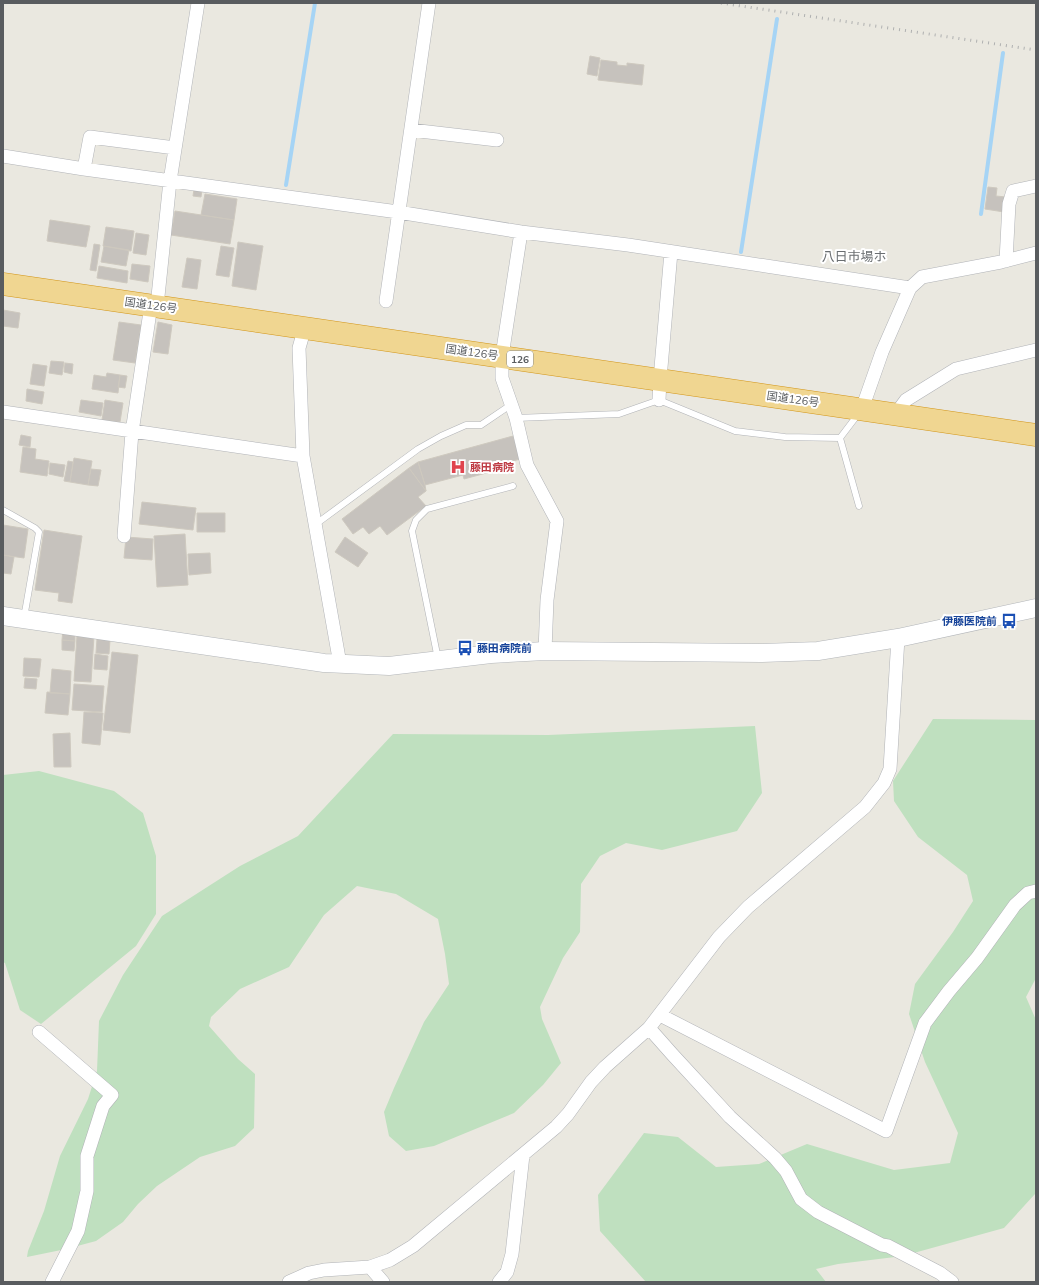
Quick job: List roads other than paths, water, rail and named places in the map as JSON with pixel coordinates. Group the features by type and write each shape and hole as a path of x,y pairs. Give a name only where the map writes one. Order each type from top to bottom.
{"highway":[{"name":"国道126号","path":"3,284 502,356 659,390 862,409 1036,435"}],"street":[{"path":"124,536 132,432 154,306 170,181 198,3"},
{"path":"386,301 429,3"},
{"path":"411,130 497,140"},
{"path":"84,169 90,137 175,148"},
{"path":"3,156 84,169 398,212 521,232 671,252 910,288"},
{"path":"1006,261 1009,204 1013,191 1036,186"},
{"path":"521,232 502,356 502,378 512,404 527,465 557,521 547,600 545,651"},
{"path":"659,390 671,252"},
{"path":"862,409 882,352 910,288 922,278 1006,261 1036,253"},
{"path":"305,328 299,348 303,456 314,525 340,664"},
{"path":"895,414 906,400 956,369 1036,350"},
{"path":"3,412 303,456"},
{"path":"3,616 324,662 389,666 491,654 545,651 762,653 818,651 898,638 1036,608"},
{"path":"289,1282 309,1273 324,1270 370,1268 390,1260 413,1246 556,1127 568,1114 591,1082 605,1067 650,1028 719,937 748,907 865,807 884,783 890,769 898,638"},
{"path":"660,1015 886,1131 925,1023 949,991 977,958 1015,905 1028,893 1036,891"},
{"path":"650,1028 730,1117 775,1158 786,1171 801,1199 818,1212 940,1273 952,1282"},
{"path":"39,1032 112,1095 103,1106 87,1156 87,1191 78,1230 52,1282"},
{"path":"499,1282 507,1272 512,1254 523,1155"},
{"path":"370,1268 383,1282"}],"lane":[{"path":"516,418 619,414 659,390 735,431 785,437 840,438"},
{"path":"314,525 418,449 440,436 466,425 481,425 512,404"},
{"path":"840,438 862,409"},
{"path":"840,438 859,506"},
{"path":"438,660 412,530 416,520 427,509 512,486"},
{"path":"3,510 35,528 39,532 24,619"}],"waterway":[{"path":"286,185 315,3"},
{"path":"741,252 777,19"},
{"path":"981,214 1003,53"}],"railway":[{"path":"721,3 1036,50"}],"place":[{"name":"藤田病院","path":"458,467"},
{"name":"伊藤医院前","path":"1009,621"},
{"name":"藤田病院前","path":"465,648"}],"district":[{"name":"八日市場ホ","path":"854,256"}]}
